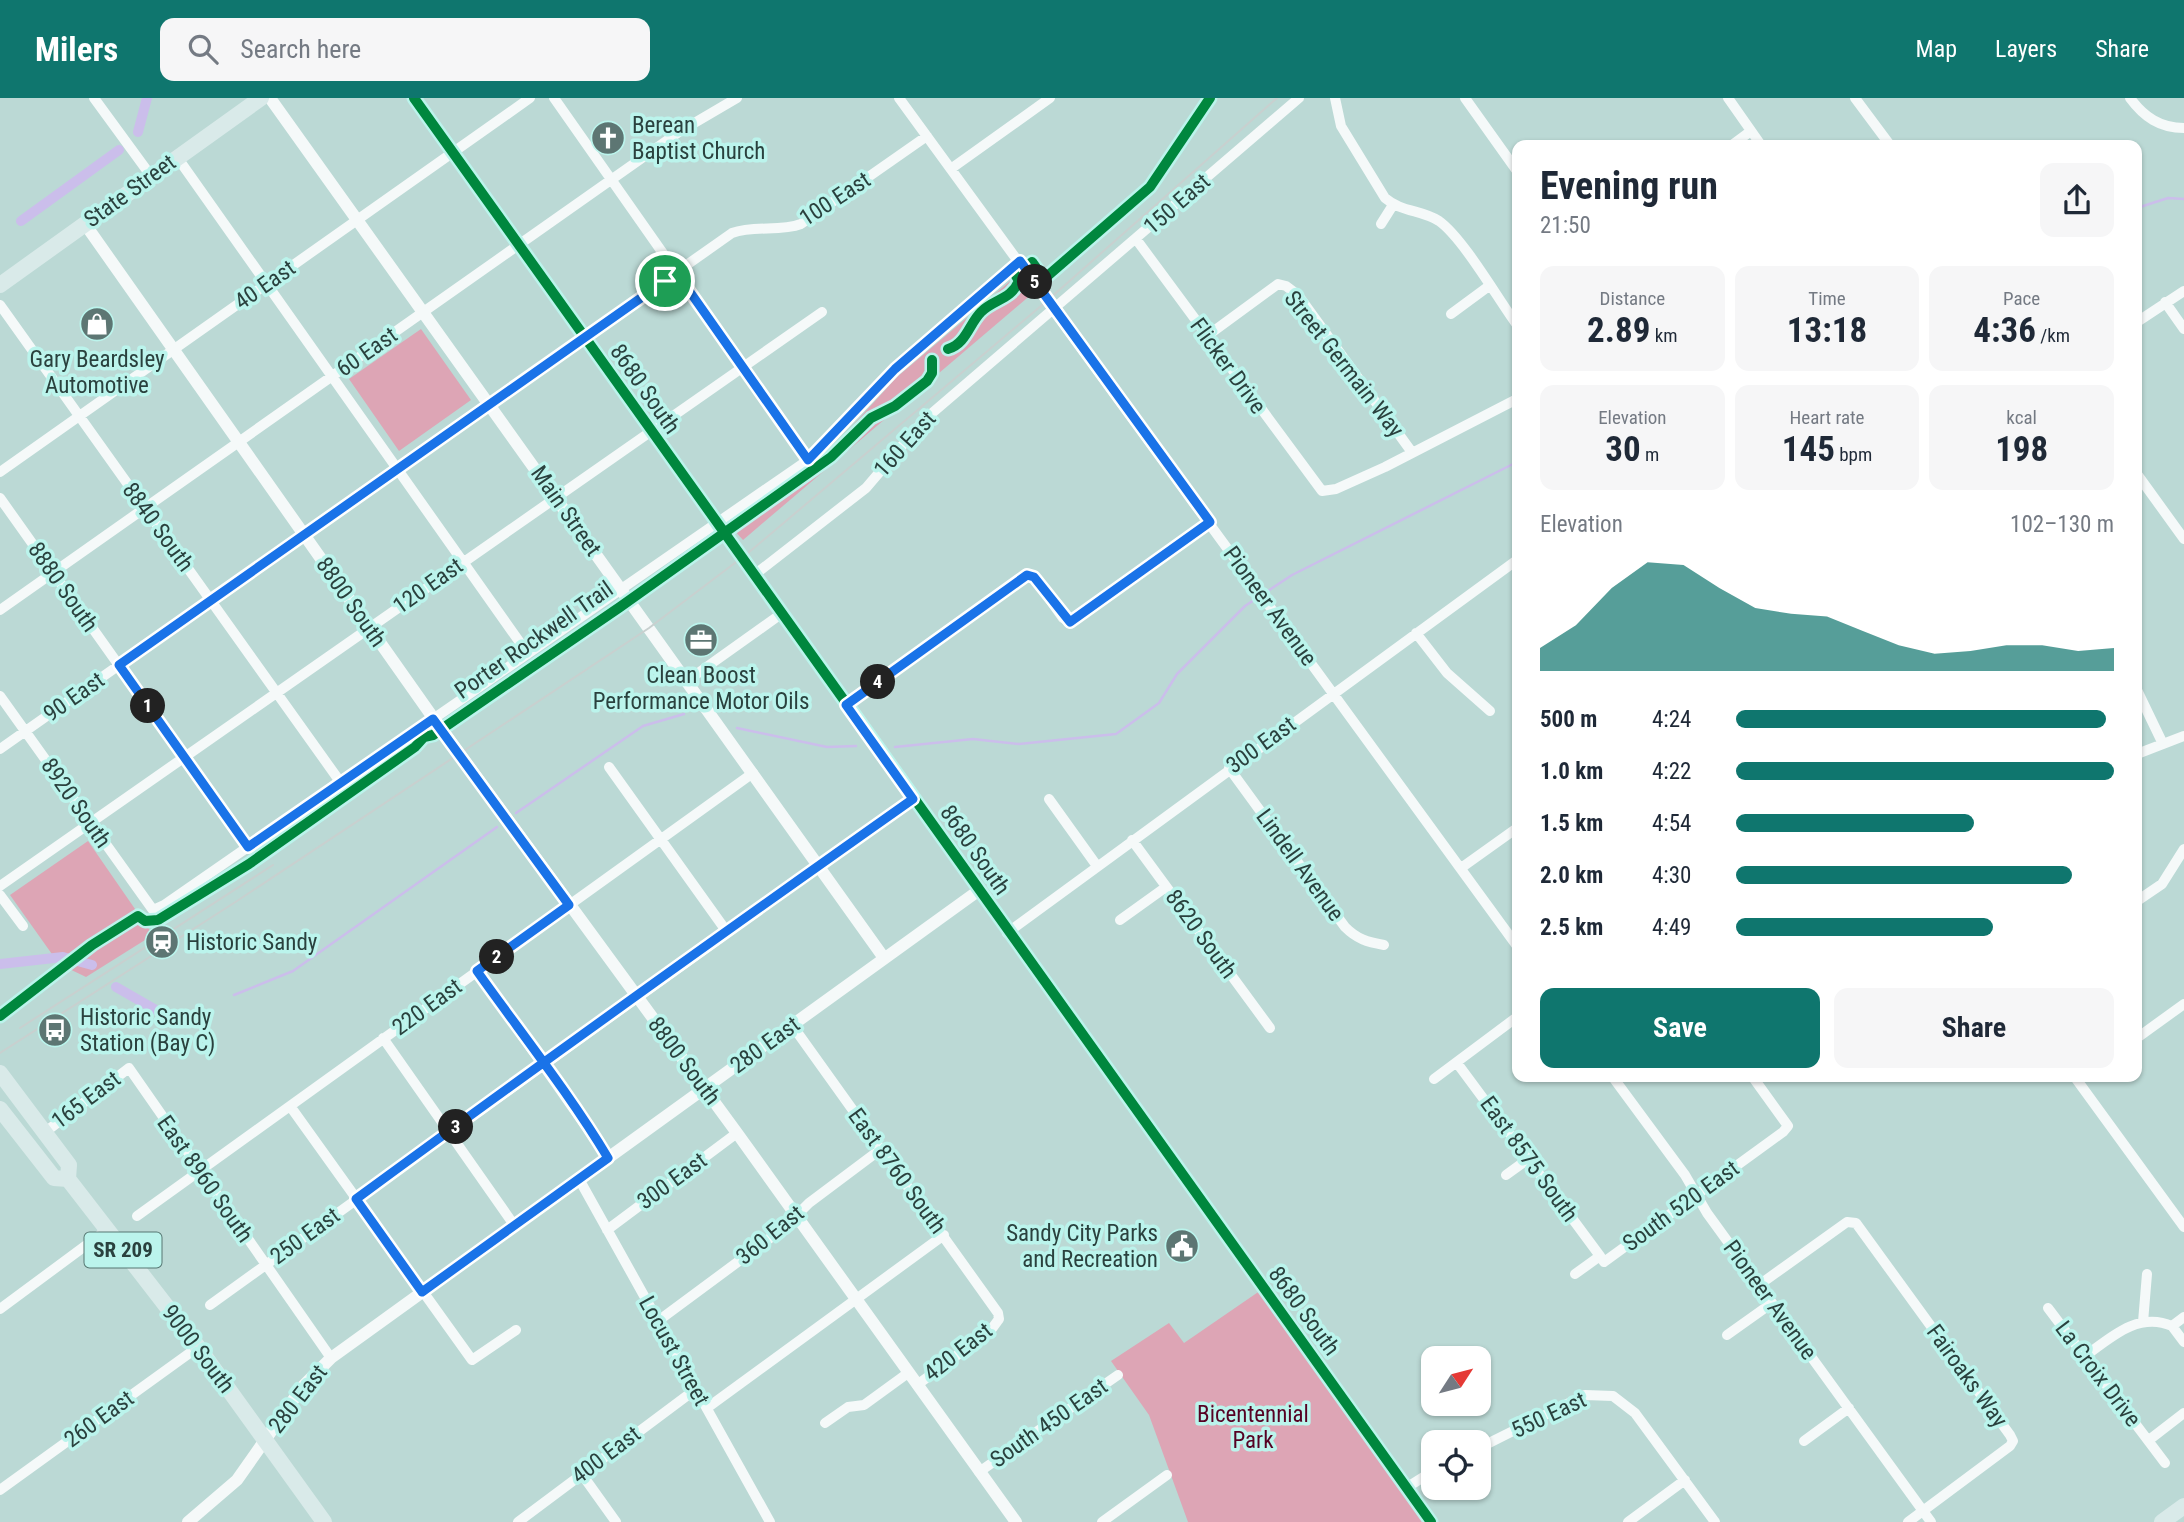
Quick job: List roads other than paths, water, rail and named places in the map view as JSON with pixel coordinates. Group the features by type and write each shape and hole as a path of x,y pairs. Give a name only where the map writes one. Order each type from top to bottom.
{"main road":[{"name":"State Street","path":"0,285 261,98"},
{"name":"9000 South","path":"0,1073 69,1164 68,1179 198,1347 324,1522"},
{"name":"9000 South","path":"0,1109 54,1178 68,1179"},
{"path":"2162,1522 2184,1506"}],"street":[{"path":"94,98 151,176"},
{"name":"Main Street","path":"270,98 425,311 884,958"},
{"name":"8680 South","path":"414,98 1007,933 1431,1522"},
{"name":"40 East","path":"0,472 530,98"},
{"path":"554,98 808,460"},
{"name":"60 East","path":"0,610 679,132 737,98"},
{"name":"Pioneer Avenue","path":"899,98 1512,939"},
{"path":"952,169 1050,98"},
{"name":"150 East","path":"1055,309 1299,98"},
{"path":"1335,98 1341,126 1378,189 1393,205 1427,215 1445,226 1512,318"},
{"path":"1465,98 1512,164"},
{"path":"1728,98 1757,140"},
{"path":"1855,98 1885,140"},
{"path":"2130,98 2149,118 2162,125 2184,128"},
{"path":"1739,140 1751,131"},
{"name":"100 East","path":"733,233 746,228 793,228 802,224 927,136"},
{"path":"177,157 528,654"},
{"path":"1381,224 1393,205"},
{"name":"8800 South","path":"85,224 433,719 737,1133 1016,1522"},
{"name":"90 East","path":"0,749 733,233"},
{"name":"Flicker Drive","path":"1136,239 1322,491 1336,489 1411,451"},
{"path":"248,847 808,460 895,369 1020,261"},
{"name":"Street Germain Way","path":"1207,336 1278,284 1286,286 1298,295 1411,451"},
{"path":"1451,314 1489,286"},
{"path":"2142,318 2184,291"},
{"path":"2165,302 2184,329"},
{"name":"8840 South","path":"0,305 341,783"},
{"name":"160 East","path":"753,576 866,488 924,420 1055,309"},
{"name":"120 East","path":"0,886 742,365 822,312"},
{"path":"1411,451 1512,401"},
{"path":"2142,481 2184,539"},
{"name":"8880 South","path":"0,498 248,847"},
{"path":"846,705 1027,575 1034,577 1070,622 1210,522"},
{"name":"300 East","path":"1007,933 1229,768 1512,564"},
{"path":"687,681 780,614"},
{"path":"1416,633 1447,673 1490,711"},
{"name":"8920 South","path":"0,696 153,910 248,847"},
{"path":"2142,700 2163,744"},
{"path":"2142,752 2184,736"},
{"path":"610,767 727,932"},
{"name":"Lindell Avenue","path":"1229,768 1345,927 1360,939 1384,945"},
{"name":"220 East","path":"137,1216 753,773"},
{"name":"250 East","path":"210,1305 913,799"},
{"path":"1049,799 1097,866"},
{"path":"1461,868 1512,832"},
{"name":"8620 South","path":"1132,840 1270,1028"},
{"path":"2142,898 2162,884 2184,849"},
{"path":"1120,920 1166,887"},
{"name":"280 East","path":"265,1440 303,1386 331,1358 978,891"},
{"path":"0,895 23,926"},
{"path":"477,971 608,1158"},
{"path":"2142,1034 2184,1004"},
{"path":"1434,1079 1512,1021"},
{"name":"East 8760 South","path":"792,1025 995,1307 999,1319"},
{"path":"383,1038 514,1225"},
{"name":"East 8575 South","path":"1457,1063 1600,1256"},
{"name":"165 East","path":"44,1133 129,1068"},
{"name":"East 8960 South","path":"129,1068 331,1358"},
{"name":"Pioneer Avenue","path":"1616,1082 1931,1522"},
{"name":"South 520 East","path":"1575,1274 1600,1256 1604,1262 1788,1126 1756,1082"},
{"path":"2082,1082 2184,1227"},
{"path":"290,1106 472,1360 516,1330"},
{"name":"300 East","path":"607,1230 737,1133"},
{"name":"360 East","path":"658,1321 797,1217 809,1203 881,1149"},
{"path":"1506,1175 1528,1159"},
{"name":"Locust Street","path":"579,1179 770,1522"},
{"name":"Fairoaks Way","path":"1759,1285 1852,1221 1869,1240 2013,1441 2010,1446 1923,1511"},
{"path":"0,1308 108,1230"},
{"path":"706,1408 944,1236"},
{"path":"2143,1322 2147,1274"},
{"path":"1727,1335 1772,1303"},
{"name":"La Croix Drive","path":"2048,1308 2165,1463"},
{"path":"2084,1357 2123,1328 2143,1322 2172,1326 2184,1317"},
{"name":"420 East","path":"917,1385 991,1330 999,1319"},
{"path":"2172,1326 2184,1342"},
{"name":"260 East","path":"0,1490 198,1347"},
{"path":"825,1423 848,1407 864,1405 908,1373"},
{"name":"South 450 East","path":"979,1472 1118,1375"},
{"name":"400 East","path":"518,1522 696,1389"},
{"name":"550 East","path":"1491,1442 1585,1395 1604,1394 1621,1400 1635,1413 1685,1480"},
{"path":"1804,1441 1849,1408"},
{"path":"2148,1440 2184,1413"},
{"path":"188,1522 237,1479 265,1440"},
{"path":"581,1473 616,1522"},
{"path":"1102,1522 1167,1475"},
{"path":"1406,1488 1421,1479"},
{"path":"1628,1522 1685,1480 1715,1522"},
{"path":"1908,1522 1923,1511"}],"waterway":[{"path":"138,132 147,98"},
{"path":"21,221 119,150"},
{"path":"2142,206 2168,198 2184,199"},
{"path":"895,747 973,739 1019,744 1116,734 1159,703 1177,674 1245,606 1292,575 1512,465"},
{"path":"516,813 643,726 684,714"},
{"path":"737,728 827,747 856,746"},
{"path":"234,995 293,971 497,827"},
{"path":"0,964 63,957 92,965"},
{"path":"116,987 156,1010"}],"tram line":[{"path":"0,1053 237,901 649,628 748,553 1048,300 1277,98"},
{"path":"20,1028 273,865"}],"place":[{"name":"Berean Baptist Church","path":"608,138"},
{"name":"Gary Beardsley Automotive","path":"97,324"},
{"name":"Clean Boost Performance Motor Oils","path":"701,640"},
{"name":"Historic Sandy","path":"162,942"},
{"name":"Historic Sandy Station (Bay C)","path":"55,1030"},
{"name":"Sandy City Parks and Recreation","path":"1182,1246"}],"park label":[{"name":"Bicentennial Park","path":"1253,1427"}]}
